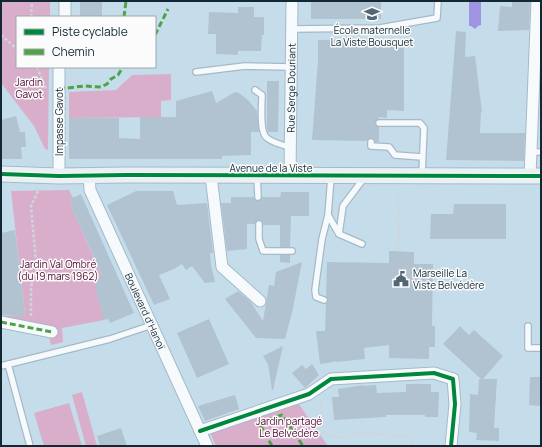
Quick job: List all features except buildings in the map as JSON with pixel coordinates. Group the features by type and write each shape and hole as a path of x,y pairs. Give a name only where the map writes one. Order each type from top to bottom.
{"street":[{"path":"65,1 65,16"},
{"name":"Rue Serge Douriant","path":"290,176 292,1"},
{"path":"535,176 537,1"},
{"name":"Impasse Gavot","path":"59,68 59,176"},
{"name":"Avenue de la Viste","path":"3,171 59,176 535,176"},
{"name":"Boulevard d'Hanoï","path":"89,175 90,190 207,446"},
{"path":"211,176 222,267 244,285 260,301"},
{"path":"1,322 52,332"},
{"path":"200,430 309,394 331,378 434,373 453,379 455,404 451,446"}],"lane":[{"path":"292,30 380,28 437,18 438,1"},
{"path":"196,72 245,66 291,67"},
{"path":"255,90 262,95 262,129 265,137 290,147"},
{"path":"379,123 420,123 424,128 422,177"},
{"path":"371,142 371,146 389,147 395,155 422,156"},
{"path":"257,176 258,196"},
{"path":"324,300 316,297 315,290 322,239 328,215 331,176"},
{"path":"339,234 343,206 365,176"},
{"path":"328,215 339,234 362,244"},
{"path":"259,224 259,239 262,252 292,252"},
{"path":"1,366 110,339 152,325"},
{"path":"528,326 528,348 541,348"},
{"path":"8,364 30,446"}],"path":[{"path":"31,16 32,1"},
{"path":"1,35 16,48"},
{"path":"32,328 31,286 37,273 31,206 38,191 37,175"},
{"path":"399,251 400,199"},
{"path":"315,390 319,396 324,432 329,436 337,438 359,433 406,436 411,438 413,446"}],"green space":[{"name":"Jardin Gavot","path":"1,1 50,1 50,16 16,16 16,68 49,68 48,150 45,149 34,126 1,83"},
{"path":"171,74 171,100 161,101 161,117 69,118 69,92 116,90 132,75"},
{"name":"Jardin Val Ombré (du 19 mars 1962)","path":"69,190 73,198 70,199 73,205 71,206 102,276 95,282 104,320 62,328 63,342 51,345 49,336 1,327 1,316 25,315 11,191"},
{"path":"82,392 97,446 86,446 72,395"},
{"path":"69,403 82,446 44,446 34,413"},
{"name":"Jardin partagé Le Belvédère","path":"298,403 328,446 216,446 210,432"}],"shaded area":[{"path":"469,1 481,1 481,25 475,29 469,26"}],"marked path":[{"path":"124,16 126,1"},
{"path":"156,33 168,9"},
{"path":"59,89 84,86 101,87 118,75 122,68"},
{"path":"1,322 52,332"},
{"path":"272,446 259,423 282,415 303,446"}],"cycle path":[{"path":"1,174 59,176 541,176"},
{"path":"200,431 309,394 331,379 434,373 453,379 455,404 451,446"}],"place":[{"name":"École maternelle La Viste Bousquet","path":"372,14"},
{"name":"Marseille La Viste Belvédère","path":"401,279"}]}
